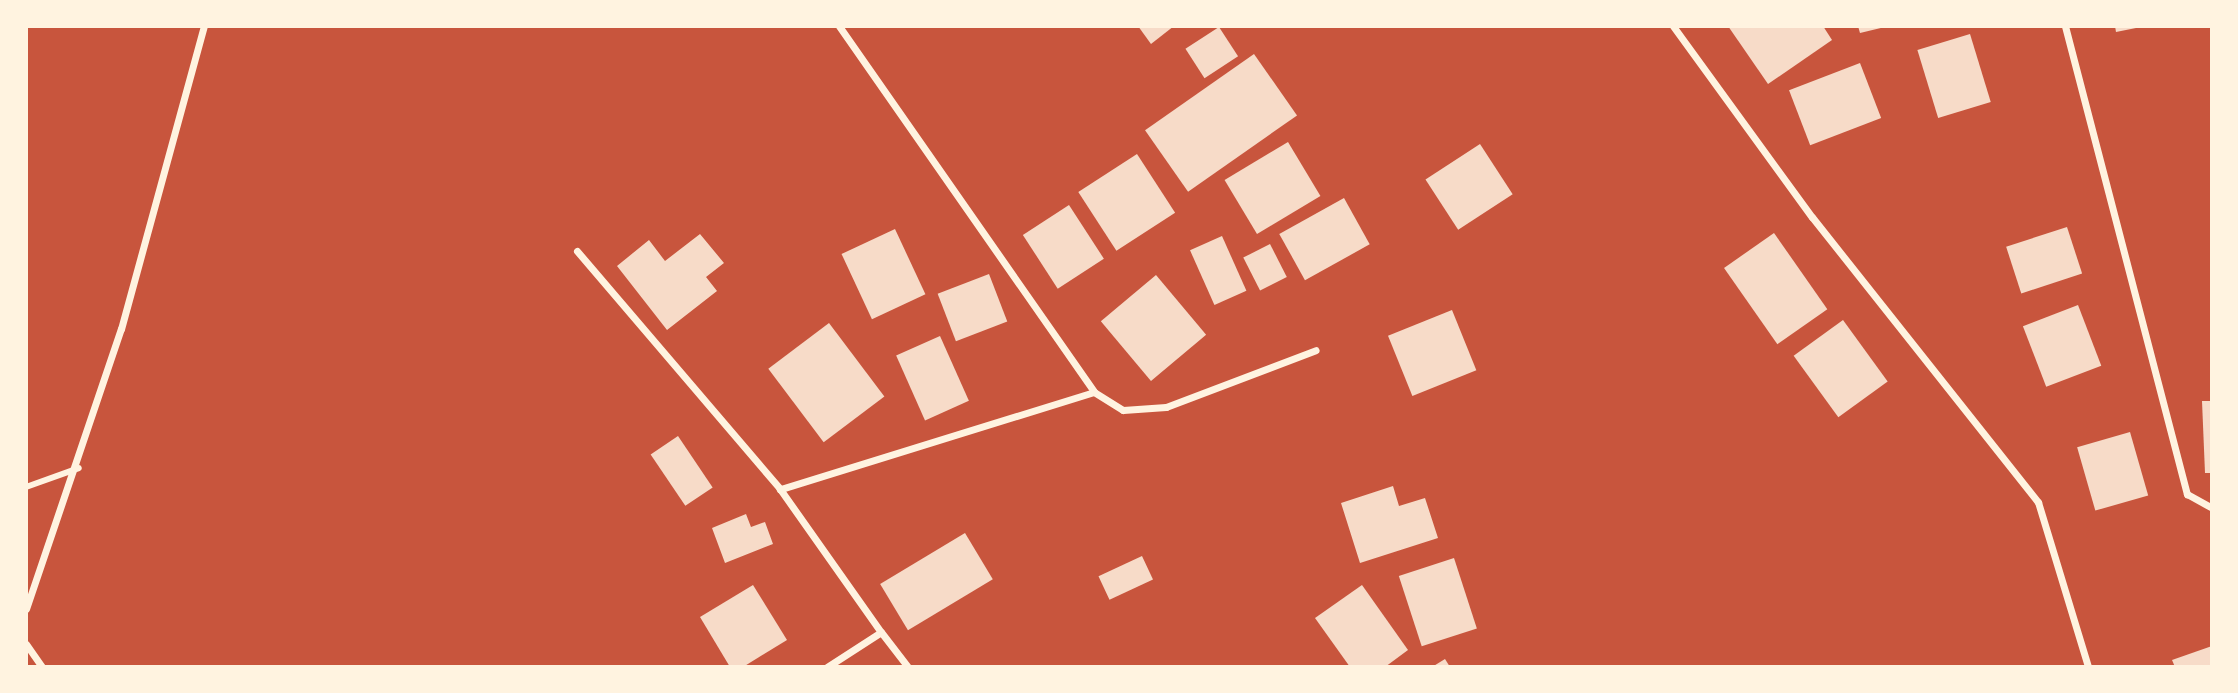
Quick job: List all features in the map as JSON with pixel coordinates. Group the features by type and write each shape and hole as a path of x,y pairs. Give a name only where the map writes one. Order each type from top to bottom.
{"street":[{"path":"26,609 79,468 204,26"},
{"path":"839,26 1094,392 1123,410 1166,407 1315,350"},
{"path":"1672,26 1811,217 2038,502 2088,667"},
{"path":"2065,26 2188,494 2212,508"},
{"path":"577,251 780,489 908,667"},
{"path":"780,489 1094,392"},
{"path":"26,487 79,468"},
{"path":"827,667 881,632"},
{"path":"26,644 42,667"}],"building":[{"path":"1138,26 1174,26 1151,44"},
{"path":"1728,26 1823,26 1832,40 1768,84"},
{"path":"1858,26 1885,26 1885,27 1860,33"},
{"path":"2115,26 2140,26 2141,27 2116,32"},
{"path":"1219,27 1238,56 1205,78 1185,49"},
{"path":"1970,34 1991,102 1938,118 1917,50"},
{"path":"1254,54 1297,115 1188,192 1145,130"},
{"path":"1860,63 1881,118 1810,145 1789,90"},
{"path":"1288,142 1320,196 1257,234 1225,180"},
{"path":"1480,144 1513,194 1458,230 1425,179"},
{"path":"1137,154 1175,213 1116,251 1078,192"},
{"path":"1344,198 1370,244 1305,280 1279,234"},
{"path":"1069,205 1104,259 1058,289 1023,235"},
{"path":"2067,227 2082,274 2021,293 2006,247"},
{"path":"895,229 925,294 872,319 842,254"},
{"path":"1774,233 1827,309 1777,344 1724,268"},
{"path":"700,234 724,263 706,277 717,291 667,330 617,266 649,240 665,261"},
{"path":"1222,236 1246,291 1214,305 1190,250"},
{"path":"1270,244 1287,277 1260,291 1243,258"},
{"path":"989,274 1007,322 956,341 938,294"},
{"path":"1156,275 1206,335 1151,381 1101,321"},
{"path":"2078,305 2101,366 2046,387 2023,326"},
{"path":"1452,310 1476,370 1412,396 1388,336"},
{"path":"1843,320 1888,381 1838,417 1794,356"},
{"path":"829,323 884,396 824,442 768,369"},
{"path":"940,336 969,401 925,420 896,356"},
{"path":"2202,401 2212,401 2212,473 2205,473"},
{"path":"2130,432 2148,495 2095,511 2077,447"},
{"path":"678,436 713,487 685,506 651,454"},
{"path":"1393,486 1399,506 1425,498 1438,538 1360,563 1341,503"},
{"path":"746,514 751,527 765,522 773,544 725,563 712,528"},
{"path":"965,533 993,579 908,630 880,584"},
{"path":"1142,556 1153,580 1109,600 1098,576"},
{"path":"1454,558 1477,628 1422,646 1399,576"},
{"path":"753,585 787,640 743,667 730,667 700,617"},
{"path":"1362,585 1408,650 1385,667 1350,667 1315,618"},
{"path":"2212,646 2212,667 2175,667 2172,660"},
{"path":"1445,659 1450,667 1432,667"}]}
